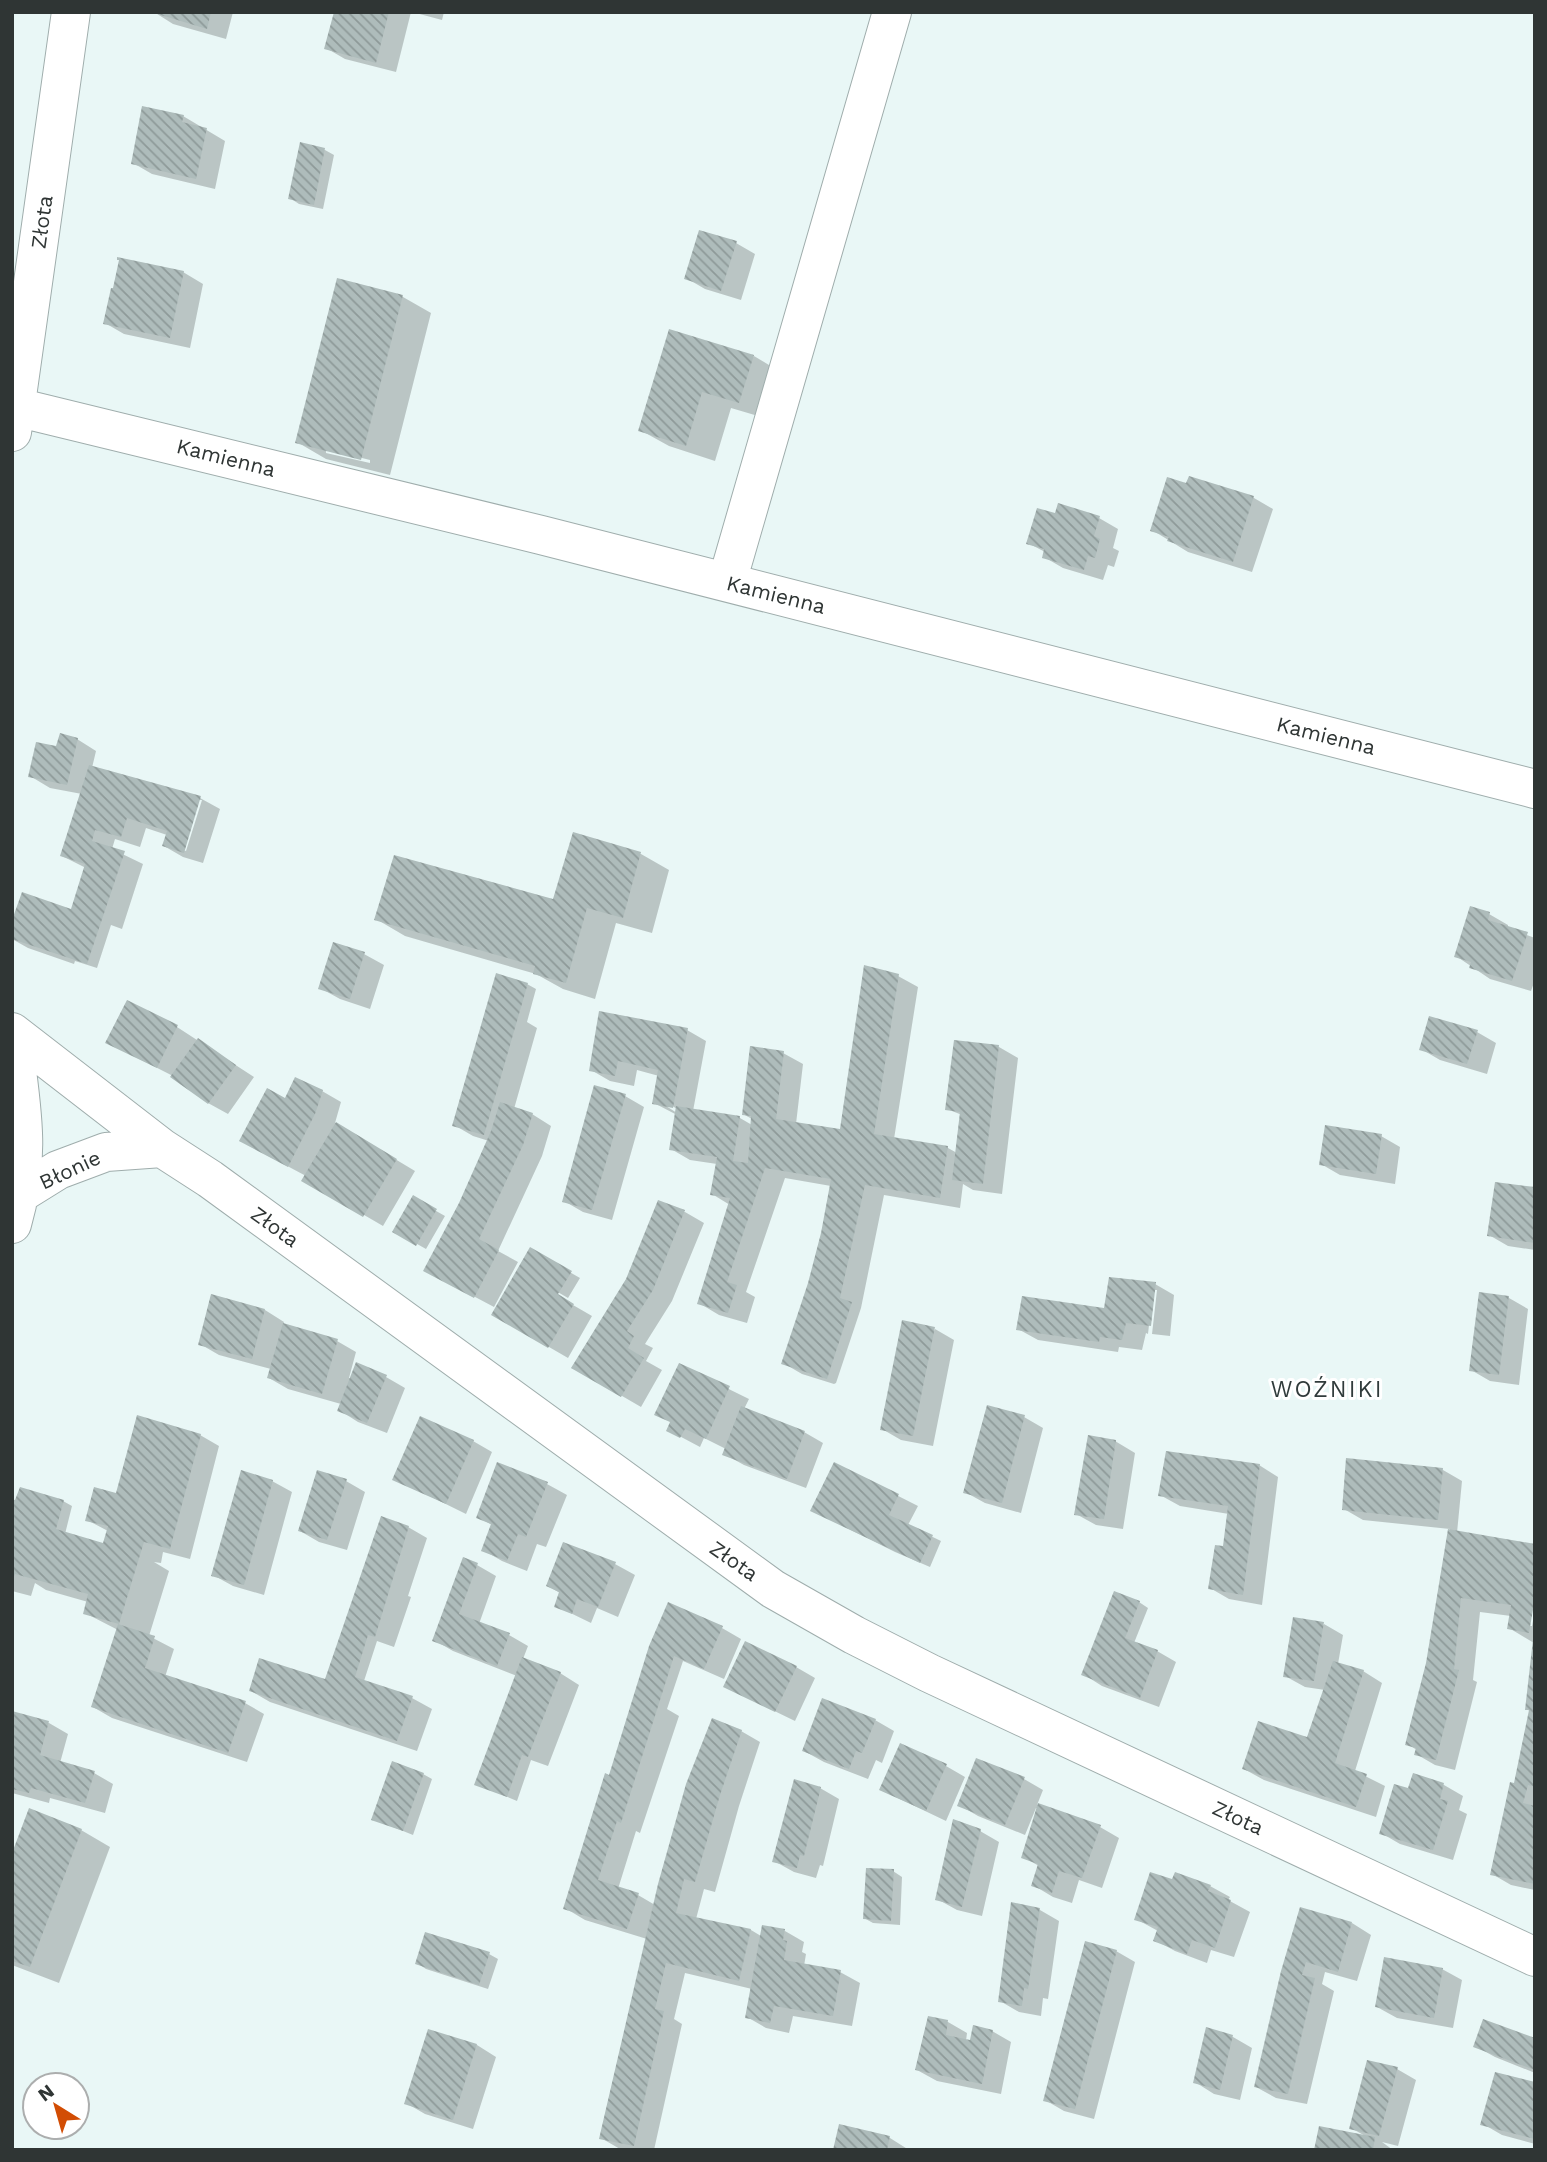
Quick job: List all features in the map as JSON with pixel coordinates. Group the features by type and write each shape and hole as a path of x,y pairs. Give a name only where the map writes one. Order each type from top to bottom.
{"street":[{"name":"Złota","path":"14,419 71,12"},
{"path":"727,582 892,12"},
{"name":"Kamienna","path":"14,419 727,582 1535,789"},
{"name":"Złota","path":"12,1033 162,1148 210,1179 773,1588 854,1635 929,1673 1535,1957"},
{"name":"Błonie","path":"12,1033 25,1130 17,1209"},
{"name":"Błonie","path":"17,1209 58,1170 106,1152 162,1148"}],"building":[{"path":"151,12 211,12 207,29"},
{"path":"334,12 389,12 376,63 324,49"},
{"path":"142,106 184,115 182,122 207,128 196,179 131,164"},
{"path":"300,142 325,148 314,205 288,199"},
{"path":"699,230 737,241 721,291 684,279"},
{"path":"117,257 184,271 170,338 103,324 119,260"},
{"path":"337,278 403,295 361,460 295,443"},
{"path":"669,329 754,355 739,403 702,392 686,446 638,431"},
{"path":"1189,476 1254,496 1233,562 1167,541 1169,537 1150,531 1167,477 1186,483"},
{"path":"1058,503 1100,516 1094,536 1100,539 1095,558 1088,556 1084,570 1042,558 1044,549 1026,544 1037,508 1055,513"},
{"path":"60,733 78,738 67,785 28,777 36,742 56,746"},
{"path":"89,765 201,796 184,853 162,846 167,831 127,818 121,837 95,830 92,841 125,851 87,964 12,939 12,920 22,892 71,909 85,864 60,856"},
{"path":"573,832 641,852 623,918 587,908 566,983 533,974 535,966 374,920 394,855 553,899"},
{"path":"1470,906 1490,912 1488,920 1528,932 1512,981 1469,968 1471,962 1454,957"},
{"path":"333,942 365,952 350,999 318,989"},
{"path":"864,965 899,974 874,1134 948,1146 940,1198 865,1185 840,1298 852,1302 827,1379 781,1364 808,1283 831,1179 765,1168 727,1282 737,1285 728,1313 697,1304 730,1198 710,1195 717,1157 669,1150 676,1106 740,1116 733,1161 748,1163 751,1116 742,1115 750,1046 784,1051 776,1119 840,1129"},
{"path":"496,973 528,983 484,1135 452,1126"},
{"path":"127,1000 178,1025 157,1068 105,1043"},
{"path":"599,1011 688,1028 673,1108 652,1104 658,1070 618,1061 615,1076 589,1071"},
{"path":"1429,1016 1478,1030 1467,1064 1419,1050"},
{"path":"198,1038 236,1065 208,1104 170,1077"},
{"path":"954,1040 999,1045 983,1184 952,1180 960,1112 945,1110"},
{"path":"295,1077 323,1090 315,1114 288,1167 239,1141 267,1088 285,1098"},
{"path":"594,1085 626,1094 592,1210 562,1202"},
{"path":"500,1102 533,1113 523,1145 479,1239 499,1250 474,1298 423,1271 459,1203 491,1131"},
{"path":"336,1122 397,1159 363,1217 301,1181"},
{"path":"1325,1125 1382,1134 1376,1174 1319,1165"},
{"path":"1495,1182 1535,1187 1535,1243 1487,1236"},
{"path":"413,1195 437,1209 416,1246 392,1232"},
{"path":"658,1200 685,1210 653,1290 627,1331 634,1336 628,1348 644,1358 621,1397 571,1368 626,1279"},
{"path":"530,1247 572,1271 558,1294 574,1304 548,1348 491,1315"},
{"path":"1109,1277 1156,1282 1151,1326 1126,1323 1122,1340 1100,1337 1099,1342 1016,1330 1022,1296 1104,1308"},
{"path":"1479,1292 1509,1296 1499,1375 1469,1371"},
{"path":"211,1294 265,1309 252,1359 198,1345"},
{"path":"902,1320 935,1327 913,1436 880,1430"},
{"path":"283,1323 338,1339 322,1394 267,1378"},
{"path":"356,1362 387,1375 367,1423 337,1411"},
{"path":"679,1363 730,1386 706,1439 685,1429 680,1438 666,1431 670,1422 654,1415"},
{"path":"987,1405 1025,1415 1002,1503 963,1493"},
{"path":"741,1406 805,1431 787,1479 722,1455"},
{"path":"137,1415 201,1434 170,1549 144,1542 119,1624 83,1614 88,1594 15,1574 12,1582 12,1499 15,1500 20,1487 64,1500 56,1529 103,1543 108,1526 85,1521 94,1487 116,1493"},
{"path":"420,1416 474,1440 446,1504 392,1480"},
{"path":"1088,1435 1116,1440 1104,1519 1074,1515"},
{"path":"1166,1451 1260,1464 1243,1595 1208,1589 1215,1545 1223,1546 1228,1506 1158,1496"},
{"path":"1346,1458 1443,1468 1438,1520 1342,1510"},
{"path":"497,1462 548,1482 526,1537 518,1534 507,1561 481,1551 491,1524 476,1518"},
{"path":"834,1462 899,1494 889,1515 933,1535 920,1563 810,1511"},
{"path":"241,1470 273,1480 244,1585 211,1576"},
{"path":"317,1470 347,1479 327,1540 298,1531"},
{"path":"381,1516 409,1526 375,1637 368,1635 355,1677 413,1696 397,1741 249,1691 259,1658 325,1679"},
{"path":"1448,1529 1535,1544 1535,1598 1529,1633 1507,1629 1511,1605 1461,1598 1454,1669 1459,1670 1436,1760 1414,1755 1416,1748 1405,1745 1426,1663"},
{"path":"563,1542 616,1562 598,1607 577,1599 572,1614 554,1607 559,1592 546,1586"},
{"path":"463,1557 478,1563 459,1614 510,1633 497,1666 432,1641"},
{"path":"1114,1591 1140,1601 1125,1638 1158,1650 1140,1698 1081,1675"},
{"path":"668,1602 723,1626 704,1669 674,1656 621,1823 617,1821 598,1880 639,1893 627,1929 563,1909 605,1773 609,1775 649,1646"},
{"path":"1293,1617 1324,1622 1314,1681 1283,1677"},
{"path":"118,1624 155,1636 145,1668 246,1701 228,1753 91,1707"},
{"path":"1533,1639 1535,1787 1528,1785 1523,1803 1535,1806 1535,1884 1490,1875 1510,1782 1514,1783 1529,1710 1525,1710"},
{"path":"745,1641 797,1666 775,1712 723,1687"},
{"path":"522,1657 561,1672 528,1757 522,1755 507,1797 474,1785"},
{"path":"1333,1661 1364,1670 1335,1763 1367,1774 1356,1807 1242,1769 1258,1721 1307,1737"},
{"path":"822,1698 876,1719 862,1753 856,1751 849,1769 802,1751"},
{"path":"12,1711 49,1721 40,1755 95,1771 85,1803 31,1788 29,1793 12,1789"},
{"path":"712,1718 742,1730 695,1882 684,1879 676,1913 751,1929 739,1981 666,1963 655,2009 664,2011 634,2146 599,2139 658,1884 686,1784"},
{"path":"900,1743 947,1764 926,1811 879,1790"},
{"path":"976,1758 1025,1777 1005,1825 957,1806"},
{"path":"392,1761 424,1773 403,1831 371,1820"},
{"path":"1413,1773 1444,1783 1440,1799 1448,1801 1433,1850 1379,1834 1394,1784 1408,1788"},
{"path":"794,1779 821,1787 804,1856 800,1855 797,1868 772,1862"},
{"path":"1038,1803 1101,1825 1082,1878 1059,1871 1052,1893 1031,1886 1038,1864 1021,1858"},
{"path":"29,1808 82,1829 30,1967 12,1961 12,1853"},
{"path":"953,1819 981,1829 962,1907 935,1900"},
{"path":"866,1868 894,1869 891,1921 863,1919"},
{"path":"1150,1872 1172,1879 1175,1872 1211,1885 1208,1891 1231,1900 1215,1948 1192,1940 1187,1954 1153,1941 1158,1927 1134,1920"},
{"path":"1011,1902 1040,1908 1028,1989 1024,1988 1022,2006 998,2002"},
{"path":"1300,1907 1352,1922 1338,1972 1306,1962 1302,1975 1315,1978 1288,2094 1254,2087 1281,1971"},
{"path":"762,1925 785,1929 783,1940 787,1941 784,1960 841,1970 833,2016 774,2006 770,2023 745,2018"},
{"path":"425,1932 490,1952 479,1985 415,1964"},
{"path":"1085,1941 1117,1950 1075,2109 1043,2101"},
{"path":"1384,1957 1443,1968 1434,2018 1375,2007"},
{"path":"928,2016 948,2020 946,2035 970,2040 973,2025 993,2030 982,2084 915,2070"},
{"path":"1483,2019 1535,2038 1535,2070 1473,2047"},
{"path":"1206,2027 1233,2035 1220,2090 1193,2083"},
{"path":"428,2029 477,2044 453,2120 404,2104"},
{"path":"1367,2060 1398,2067 1379,2136 1349,2129"},
{"path":"1495,2072 1535,2082 1535,2139 1480,2125"},
{"path":"839,2124 890,2136 887,2150 833,2150"},
{"path":"1319,2126 1375,2137 1373,2150 1314,2150"}],"district":[{"name":"WOŹNIKI","path":"1327,1389"}]}
